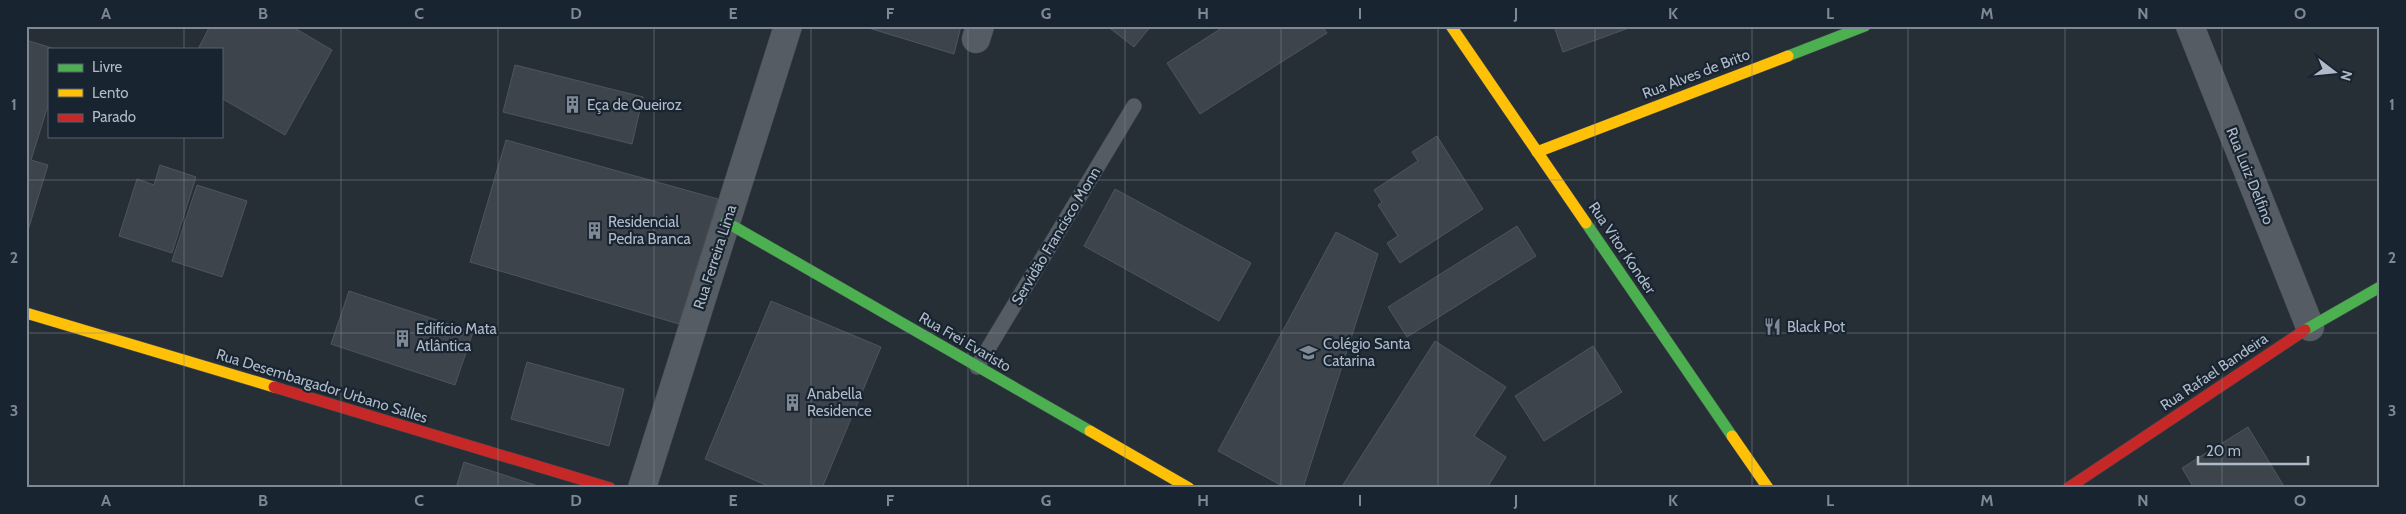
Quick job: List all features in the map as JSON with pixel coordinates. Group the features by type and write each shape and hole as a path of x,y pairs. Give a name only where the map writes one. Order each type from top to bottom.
{"street":[{"name":"Rua Ferreira Lima","path":"642,488 788,26"},
{"name":"Rua Vitor Konder","path":"1451,26 1768,488"},
{"name":"Rua Alves de Brito","path":"1537,152 1865,26"},
{"name":"Rua Luiz Delfino","path":"2190,26 2310,327"},
{"name":"Rua Frei Evaristo","path":"726,222 1189,488"},
{"name":"Rua Rafael Bandeira","path":"2068,488 2310,327 2380,287"},
{"name":"Rua Desembargador Urbano Salles","path":"26,313 610,488"}],"lane":[{"name":"Servidão Francisco Monn","path":"977,366 1134,106"}],"building":[{"path":"210,26 291,26 332,50 285,135 222,99 222,48 199,48"},
{"path":"862,26 961,26 954,54"},
{"path":"1107,26 1151,26 1134,47"},
{"path":"1225,26 1322,26 1327,33 1200,114 1167,63"},
{"path":"1554,26 1634,26 1563,52"},
{"path":"26,40 52,48 48,48 48,105 31,160 48,165 26,237"},
{"name":"Eça de Queiroz","path":"515,65 643,97 632,144 503,112"},
{"path":"1437,136 1483,209 1400,263 1387,243 1398,236 1378,205 1382,202 1374,190 1418,161 1412,152"},
{"name":"Residencial Pedra Branca","path":"506,140 718,199 679,324 470,262"},
{"path":"160,165 196,177 172,253 119,236 137,179 154,185"},
{"path":"197,185 247,201 222,277 172,261"},
{"path":"1115,189 1251,263 1219,321 1084,246"},
{"path":"1517,226 1536,256 1407,337 1388,307"},
{"name":"Colégio Santa Catarina","path":"1336,232 1378,254 1303,488 1286,488 1218,451"},
{"name":"Edifício Mata Atlântica","path":"349,291 473,332 455,385 331,344"},
{"name":"Anabella Residence","path":"771,301 881,347 822,488 773,488 705,459"},
{"path":"1435,341 1506,387 1474,436 1506,457 1487,488 1341,488"},
{"path":"1593,346 1622,392 1544,441 1515,396"},
{"path":"527,362 624,389 609,446 511,419"},
{"path":"2248,427 2285,488 2194,488 2182,468"},
{"path":"464,462 544,488 456,488"}],"traffic: fast":[{"path":"1788,56 1865,26"},
{"path":"726,222 1090,431"},
{"path":"1586,223 1732,436"},
{"path":"2305,330 2380,287"}],"traffic: slow":[{"path":"1451,26 1586,223"},
{"path":"1537,152 1788,56"},
{"path":"26,313 274,387"},
{"path":"1090,431 1189,488"},
{"path":"1732,436 1768,488"}],"traffic: jam":[{"path":"2068,488 2305,330"},
{"path":"274,387 610,488"}],"place":[{"name":"Eça de Queiroz","path":"573,105"},
{"name":"Residencial Pedra Branca","path":"594,231"},
{"name":"Black Pot","path":"1773,327"},
{"name":"Edifício Mata Atlântica","path":"402,338"},
{"name":"Colégio Santa Catarina","path":"1309,353"},
{"name":"Anabella Residence","path":"793,403"}]}
